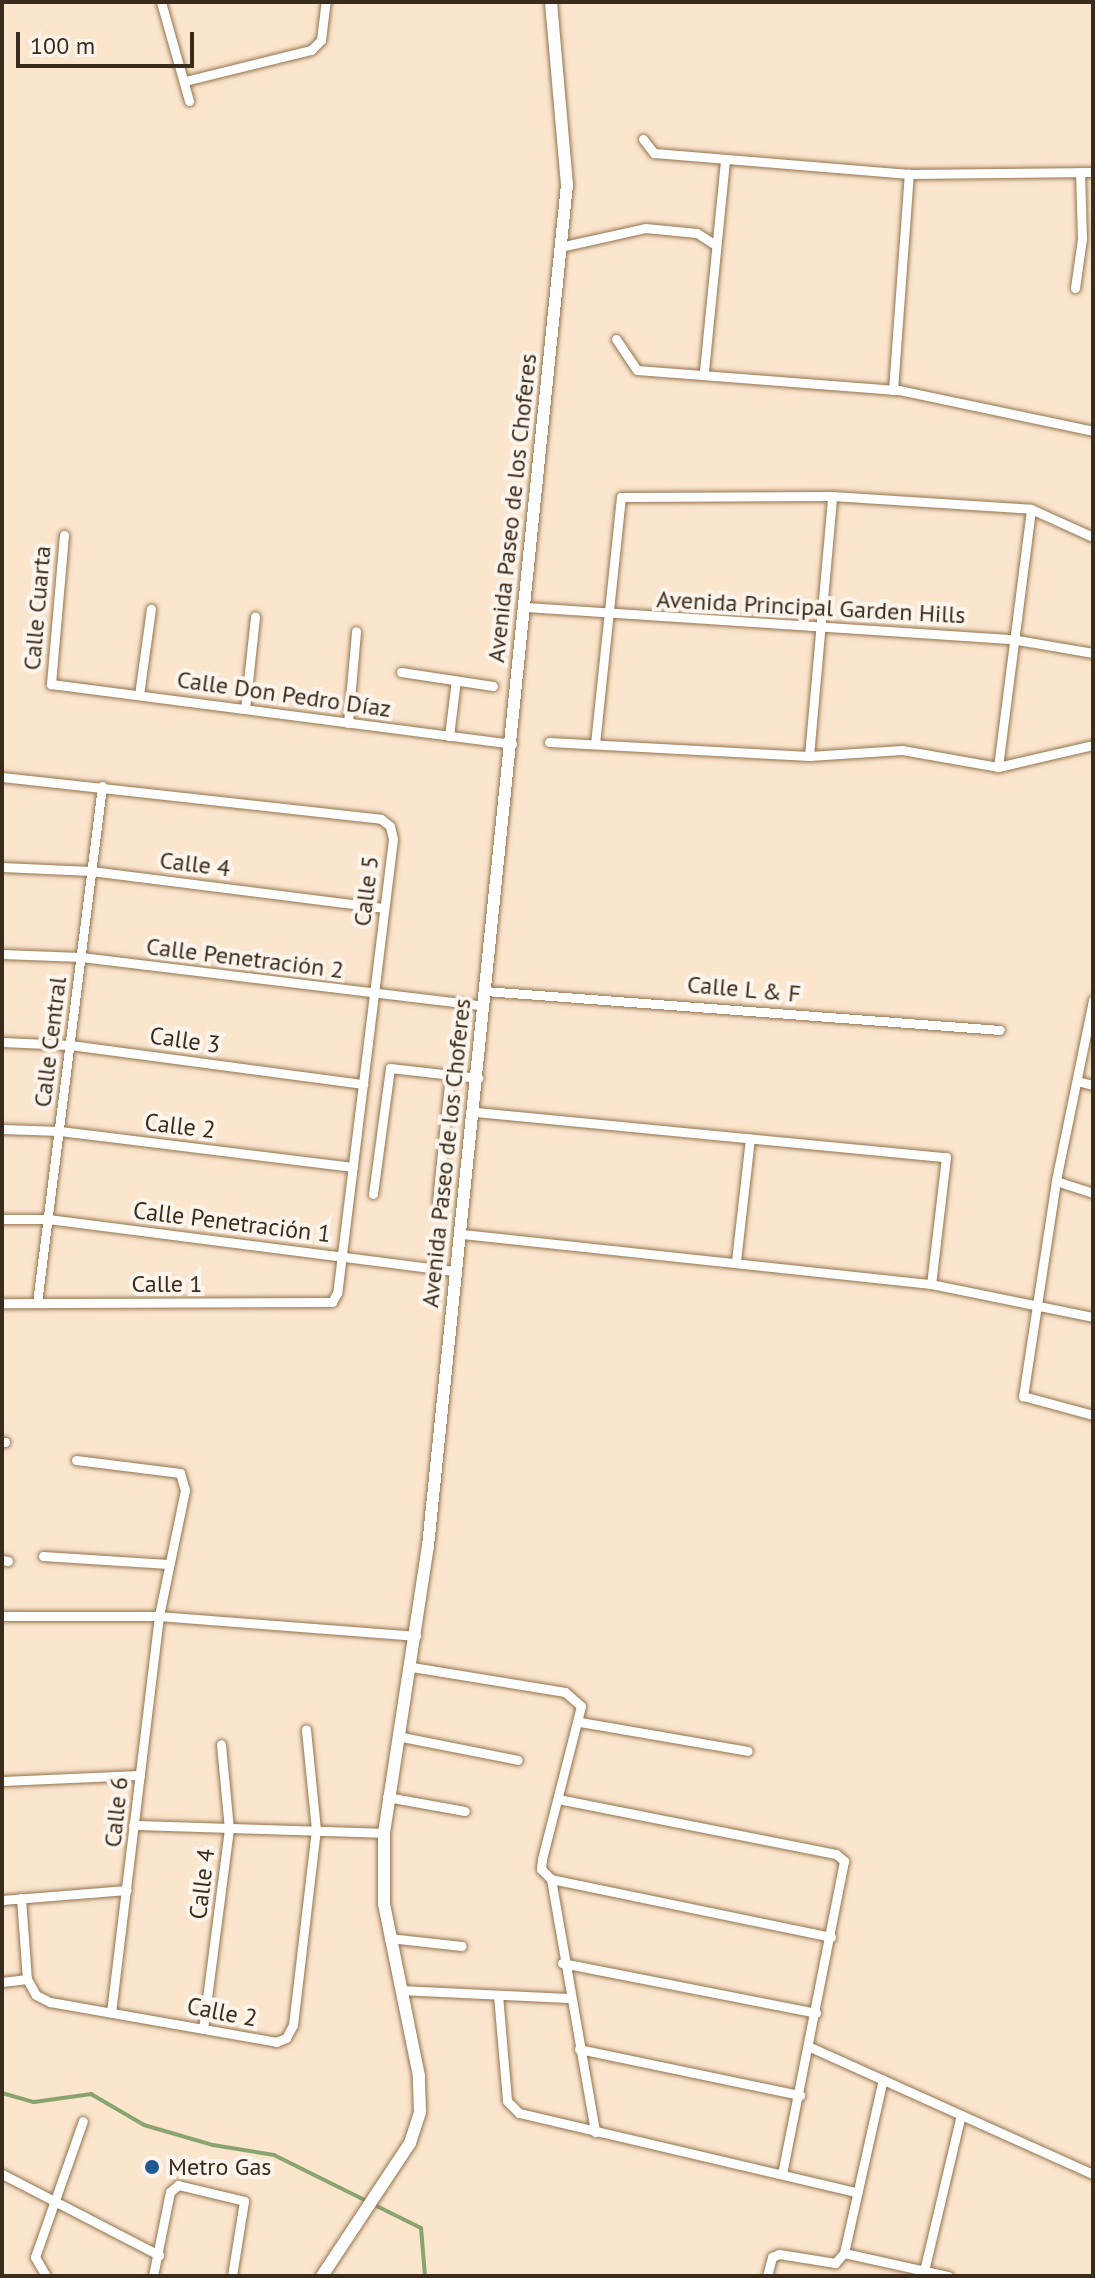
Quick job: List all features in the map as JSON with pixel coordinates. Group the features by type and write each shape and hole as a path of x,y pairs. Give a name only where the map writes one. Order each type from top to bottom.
{"street":[{"path":"161,2 189,101"},
{"path":"185,81 311,50 321,40 326,2"},
{"name":"Avenida Paseo de los Choferes","path":"322,2276 410,2143 420,2112 419,2076 389,1938 384,1833 397,1736 412,1667 462,1234 560,247 567,151 551,2"},
{"path":"643,139 654,153 909,174 1093,172"},
{"path":"704,371 714,244 725,159"},
{"path":"1075,288 1082,239 1080,172"},
{"path":"893,390 909,174"},
{"path":"560,247 645,228 697,233 714,244"},
{"path":"616,339 637,370 704,371 893,390 1093,431"},
{"path":"809,756 817,626 832,496"},
{"path":"595,744 621,497 832,496 1031,509 1093,537"},
{"path":"998,767 1017,640 1031,509"},
{"name":"Calle Cuarta","path":"51,684 64,535"},
{"name":"Avenida Principal Garden Hills","path":"526,607 608,616 1017,640 1093,653"},
{"path":"139,695 151,609"},
{"path":"245,709 255,617"},
{"path":"348,723 356,631"},
{"path":"401,672 493,686"},
{"path":"449,736 456,680"},
{"name":"Calle Don Pedro Díaz","path":"51,684 512,744"},
{"path":"549,742 809,756 902,750 998,767 1093,745"},
{"name":"Calle 5","path":"2,777 381,819 390,826 393,839 353,1167 332,1302"},
{"name":"Calle Central","path":"37,1303 102,786"},
{"name":"Calle 4","path":"2,867 91,871 383,908"},
{"name":"Calle Penetración 2","path":"2,954 81,957 483,1006"},
{"name":"Calle L & F","path":"485,991 1000,1030"},
{"path":"1093,1000 1056,1181 1023,1396 1093,1415"},
{"name":"Calle 3","path":"2,1042 70,1045 363,1084"},
{"path":"373,1194 386,1072 394,1067 478,1078"},
{"path":"437,1202 450,1075"},
{"path":"1077,1081 1093,1085"},
{"path":"475,1112 946,1157 931,1284"},
{"name":"Calle 2","path":"2,1129 60,1131 353,1167"},
{"path":"736,1261 750,1139"},
{"path":"1056,1181 1093,1193"},
{"name":"Calle Penetración 1","path":"2,1219 48,1219 456,1271"},
{"path":"462,1234 931,1284 1038,1303 1093,1317"},
{"name":"Calle 1","path":"2,1303 332,1302"},
{"name":"Calle 6","path":"76,1460 180,1473 185,1490 159,1616 111,2011"},
{"path":"43,1556 168,1564"},
{"path":"2,1616 159,1616 416,1636"},
{"path":"412,1667 565,1692 581,1706 580,1722 542,1859 541,1869 551,1879 831,1937"},
{"path":"580,1722 748,1751"},
{"name":"Calle 2","path":"27,1979 36,1995 50,2002 276,2042 286,2038 293,2025 316,1830 306,1729"},
{"path":"397,1736 518,1760"},
{"name":"Calle 4","path":"203,2029 229,1829 221,1744"},
{"path":"2,1781 140,1775"},
{"path":"387,1797 465,1811"},
{"path":"558,1799 836,1854 844,1861 810,2047 782,2173"},
{"path":"133,1825 384,1833"},
{"path":"551,1879 568,1998 595,2132"},
{"path":"2,1900 127,1890"},
{"path":"2,1982 27,1979 21,1898"},
{"path":"389,1938 462,1946"},
{"path":"562,1963 816,2013"},
{"path":"400,1990 568,1998"},
{"path":"498,1995 507,2101 537,2120 782,2173 855,2192"},
{"path":"810,2047 1093,2174"},
{"path":"579,2049 800,2095"},
{"path":"767,2276 772,2257 779,2254 835,2263 844,2253 855,2192 883,2079"},
{"path":"924,2271 961,2115"},
{"path":"46,2276 35,2262 83,2121"},
{"path":"2,2174 159,2255"},
{"path":"153,2276 174,2186 244,2201 232,2276"},
{"path":"844,2253 903,2271 948,2276"}],"waterway":[{"path":"2,2093 34,2102 91,2094 144,2125 213,2145 274,2155 421,2228 425,2276"}],"place":[{"name":"Metro Gas","path":"152,2167"}]}
